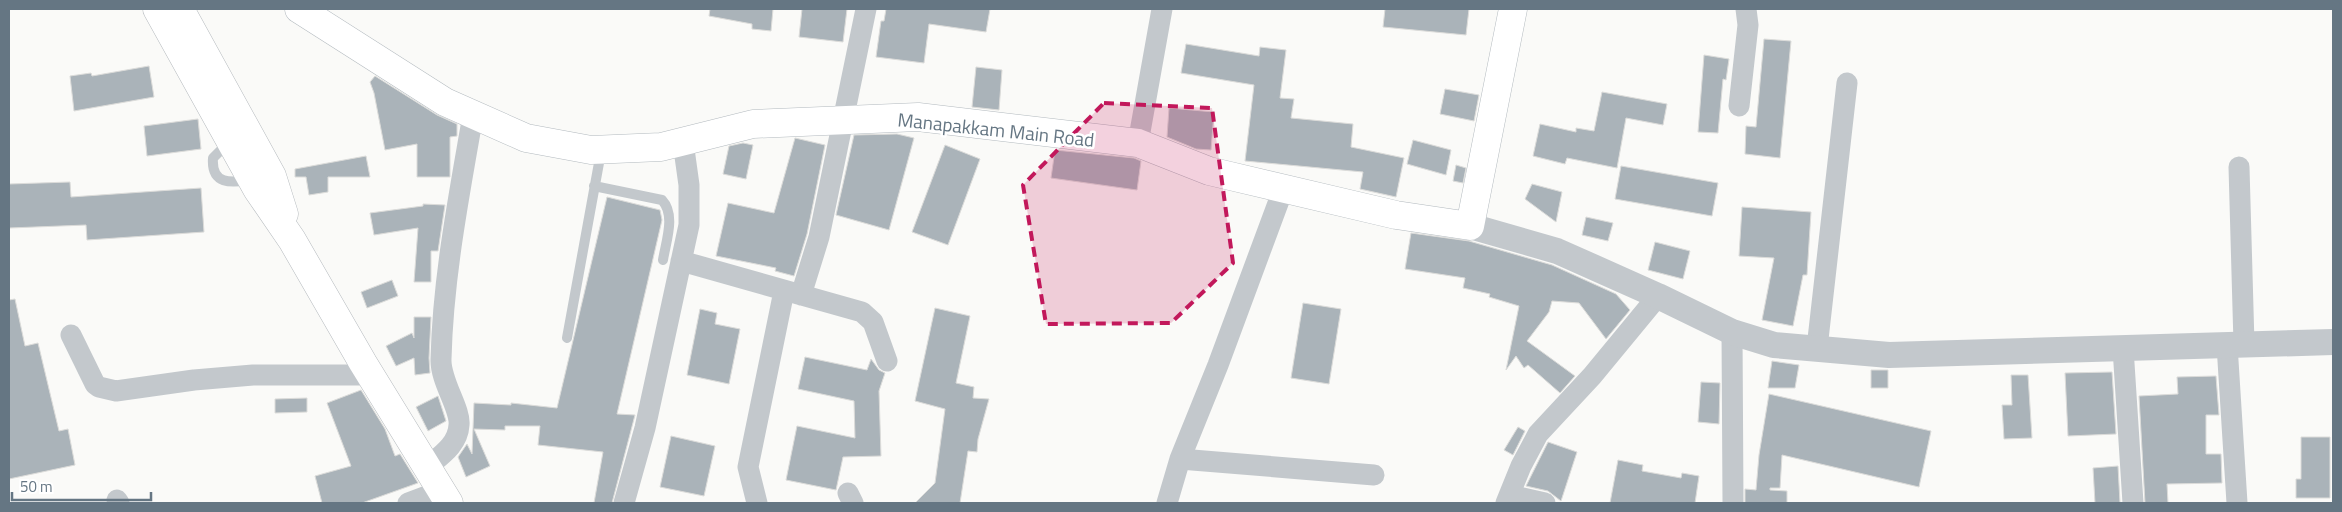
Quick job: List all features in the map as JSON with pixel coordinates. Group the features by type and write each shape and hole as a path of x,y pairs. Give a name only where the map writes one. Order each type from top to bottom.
{"main road":[{"path":"157,9 251,180 292,240 371,376 439,487"},
{"path":"180,9 272,176 292,240"},
{"name":"Manapakkam Main Road","path":"298,9 445,102 526,138 591,150 660,147 753,124 918,117 1138,144 1209,171 1284,187 1396,215 1470,226"},
{"path":"1470,226 1513,9"}],"street":[{"path":"757,503 748,467 793,293 819,237 841,119 866,9"},
{"path":"1138,144 1162,9"},
{"path":"1739,106 1748,25 1746,9"},
{"path":"1817,348 1847,83"},
{"path":"408,503 439,487 460,426 460,419 450,397 441,362 443,304 473,115"},
{"path":"624,503 645,428 672,260 689,224 689,185 683,142"},
{"path":"2237,503 2236,345 2239,167"},
{"path":"1167,503 1180,460 1218,365 1284,187"},
{"path":"1470,226 1558,251 1732,332 1774,345 1889,355 2333,342"},
{"path":"672,260 862,312 873,322 887,361"},
{"path":"1545,503 1508,499 1521,466 1538,434 1592,376 1658,296"},
{"path":"1732,332 1733,503"},
{"path":"70,335 95,384 107,390 116,391 194,380 253,375 371,376"},
{"path":"2123,348 2132,503"},
{"path":"1180,460 1374,475"}],"lane":[{"path":"567,338 601,150"},
{"path":"594,186 662,200 668,206 670,216 672,260"}],"highlighted area":[{"path":"1104,103 1212,108 1233,263 1171,323 1046,324 1023,185"}],"building":[{"path":"710,9 773,9 771,31 752,29 752,24 709,16"},
{"path":"802,9 847,9 843,42 799,37"},
{"path":"886,9 990,9 986,32 929,24 924,63 876,57 881,21 884,21"},
{"path":"1385,9 1469,9 1466,35 1383,27"},
{"path":"1764,39 1791,41 1780,158 1745,154 1746,126 1756,127"},
{"path":"1186,44 1259,56 1260,47 1286,50 1280,98 1294,99 1291,118 1353,124 1351,147 1404,158 1396,197 1360,189 1363,172 1245,161 1254,85 1181,73"},
{"path":"1704,55 1729,59 1726,80 1723,79 1718,133 1698,132"},
{"path":"149,66 154,97 74,111 70,76 91,73 92,76"},
{"path":"976,67 1002,70 999,110 972,107"},
{"path":"375,76 437,115 457,124 457,136 450,137 450,177 417,177 417,144 385,150 374,93 370,82"},
{"path":"1445,89 1479,95 1474,121 1440,114"},
{"path":"1602,92 1667,104 1663,125 1626,118 1617,168 1567,158 1565,164 1533,156 1540,124 1576,132 1576,128 1594,131"},
{"path":"1169,108 1214,112 1211,150 1196,149 1167,137"},
{"path":"198,119 201,149 147,156 144,126"},
{"path":"897,134 914,138 889,230 836,215 854,135"},
{"path":"795,138 825,145 807,234 794,276 775,271 776,268 716,256 728,203 774,213"},
{"path":"1413,140 1451,150 1446,175 1407,164"},
{"path":"743,143 753,145 746,179 723,174 729,146"},
{"path":"945,145 980,159 948,245 912,232"},
{"path":"1055,150 1134,158 1141,161 1137,190 1051,178"},
{"path":"366,156 370,177 328,177 328,192 309,195 306,177 295,177 295,169"},
{"path":"1456,165 1466,168 1463,183 1453,181"},
{"path":"1621,166 1718,183 1712,216 1615,199"},
{"path":"70,182 71,197 201,188 204,232 87,240 86,225 9,228 9,184"},
{"path":"1532,184 1562,192 1556,222 1525,199"},
{"path":"607,197 660,210 662,220 617,414 635,415 612,503 594,503 603,452 538,445 540,426 505,426 505,430 474,429 490,466 466,477 458,457 467,444 472,454 474,403 511,405 511,403 557,408"},
{"path":"423,204 445,205 438,251 431,251 431,282 414,282 418,228 374,235 370,213 423,206"},
{"path":"1742,207 1811,212 1807,275 1803,275 1793,326 1762,320 1774,258 1739,256"},
{"path":"1586,217 1613,223 1608,241 1582,235"},
{"path":"1411,233 1469,241 1552,265 1616,294 1630,310 1606,339 1579,303 1552,301 1549,312 1527,341 1575,376 1560,393 1528,365 1524,368 1516,356 1506,370 1519,306 1489,297 1490,294 1463,288 1465,278 1405,269"},
{"path":"1655,242 1690,251 1683,279 1648,270"},
{"path":"392,280 398,296 367,308 361,292"},
{"path":"15,299 25,346 38,343 59,431 68,429 75,465 9,479 9,300"},
{"path":"1303,303 1341,309 1329,384 1291,378"},
{"path":"935,308 970,316 956,383 974,387 973,398 989,399 978,439 977,452 968,451 960,503 915,503 935,483 945,409 915,401"},
{"path":"700,309 717,313 715,324 740,329 729,384 687,375"},
{"path":"414,317 431,317 430,373 415,375 414,358 396,366 386,346 412,333 414,338"},
{"path":"805,357 867,370 871,359 879,370 885,373 879,391 881,456 843,457 836,490 786,480 797,426 855,438 854,401 798,389"},
{"path":"1772,361 1799,365 1795,388 1768,388"},
{"path":"1871,370 1888,370 1888,388 1871,388"},
{"path":"2112,372 2116,434 2068,436 2065,373"},
{"path":"2011,375 2028,375 2032,438 2004,439 2002,405 2012,405"},
{"path":"2216,376 2219,415 2206,415 2206,454 2221,454 2222,483 2167,484 2168,503 2145,503 2139,396 2178,394 2177,377"},
{"path":"1701,382 1720,383 1719,424 1698,422"},
{"path":"361,390 385,429 395,456 400,454 418,483 362,503 322,503 315,476 351,466 327,403"},
{"path":"1769,394 1931,431 1919,487 1782,455 1780,488 1770,488 1770,490 1787,491 1787,503 1745,503 1745,489 1756,490 1759,455"},
{"path":"438,396 446,421 428,431 416,407"},
{"path":"307,398 307,412 275,413 275,399"},
{"path":"1518,427 1525,431 1513,455 1504,450"},
{"path":"671,436 715,446 704,496 660,487"},
{"path":"2301,437 2330,437 2330,498 2296,498 2296,479 2301,479"},
{"path":"1548,442 1577,452 1561,501 1548,491 1526,486"},
{"path":"1618,460 1643,465 1642,471 1681,478 1682,473 1699,476 1695,503 1610,503"},
{"path":"2118,466 2120,503 2095,503 2093,468"}]}
